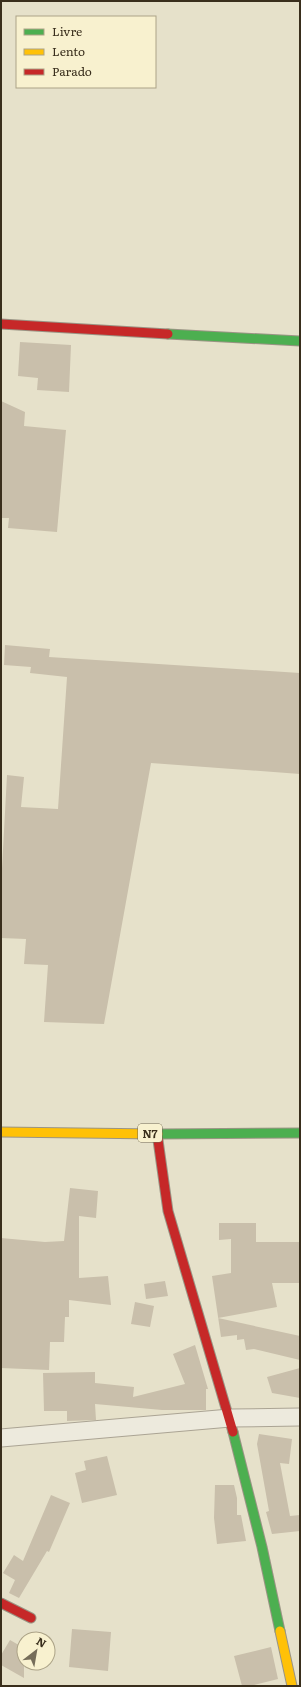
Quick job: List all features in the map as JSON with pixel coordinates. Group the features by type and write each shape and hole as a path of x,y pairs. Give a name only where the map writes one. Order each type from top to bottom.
{"main road":[{"path":"1,324 300,341"},
{"name":"N7","path":"1,1132 300,1133"},
{"path":"157,1133 168,1211 230,1418 262,1547 292,1686"},
{"path":"1,1603 31,1618"}],"street":[{"path":"1,1438 230,1418 300,1417"}],"building":[{"path":"20,342 71,345 69,392 37,390 38,378 18,376"},
{"path":"1,401 25,412 24,426 66,430 57,532 8,528 9,518 1,518"},
{"path":"5,645 50,649 49,657 300,673 300,774 151,763 104,1024 44,1022 48,965 24,964 26,939 1,938 1,887 7,775 24,777 21,807 58,809 67,677 30,673 31,667 4,665"},
{"path":"70,1188 98,1191 96,1218 79,1216 79,1278 108,1276 111,1305 69,1300 69,1317 65,1317 64,1342 50,1342 49,1370 1,1368 1,1238 45,1242 64,1241"},
{"path":"219,1223 256,1223 256,1242 300,1242 300,1283 272,1283 277,1307 218,1318 212,1276 231,1273 231,1239 219,1240"},
{"path":"165,1281 168,1296 146,1299 144,1284"},
{"path":"135,1302 154,1306 150,1327 131,1324"},
{"path":"218,1318 300,1336 300,1360 254,1349 246,1350 244,1339 237,1340 237,1335 221,1337"},
{"path":"195,1345 208,1389 206,1389 206,1410 162,1410 95,1404 96,1420 67,1421 67,1411 44,1411 43,1373 95,1372 95,1383 134,1387 133,1397 185,1384 173,1354"},
{"path":"300,1368 300,1398 272,1393 267,1377"},
{"path":"259,1434 292,1439 289,1464 280,1463 290,1516 300,1515 300,1531 272,1534 266,1512 269,1511 257,1444"},
{"path":"107,1456 117,1495 82,1503 75,1473 86,1470 84,1461"},
{"path":"215,1485 234,1485 237,1498 237,1515 241,1515 246,1541 217,1544 214,1518"},
{"path":"51,1495 70,1503 49,1552 47,1551 19,1598 9,1593 15,1580 3,1573 14,1555 23,1561"},
{"path":"72,1629 111,1632 108,1671 69,1667"},
{"path":"10,1640 16,1643 16,1671 24,1671 24,1678 1,1665 1,1655"},
{"path":"271,1647 278,1679 250,1686 242,1686 234,1656"}],"traffic: fast":[{"path":"168,334 300,341"},
{"path":"158,1134 300,1133"},
{"path":"233,1432 262,1547 280,1631"}],"traffic: slow":[{"path":"1,1132 158,1134"},
{"path":"280,1631 292,1686"}],"traffic: jam":[{"path":"1,324 168,334"},
{"path":"157,1133 168,1211 233,1432"},
{"path":"1,1603 31,1618"}]}
